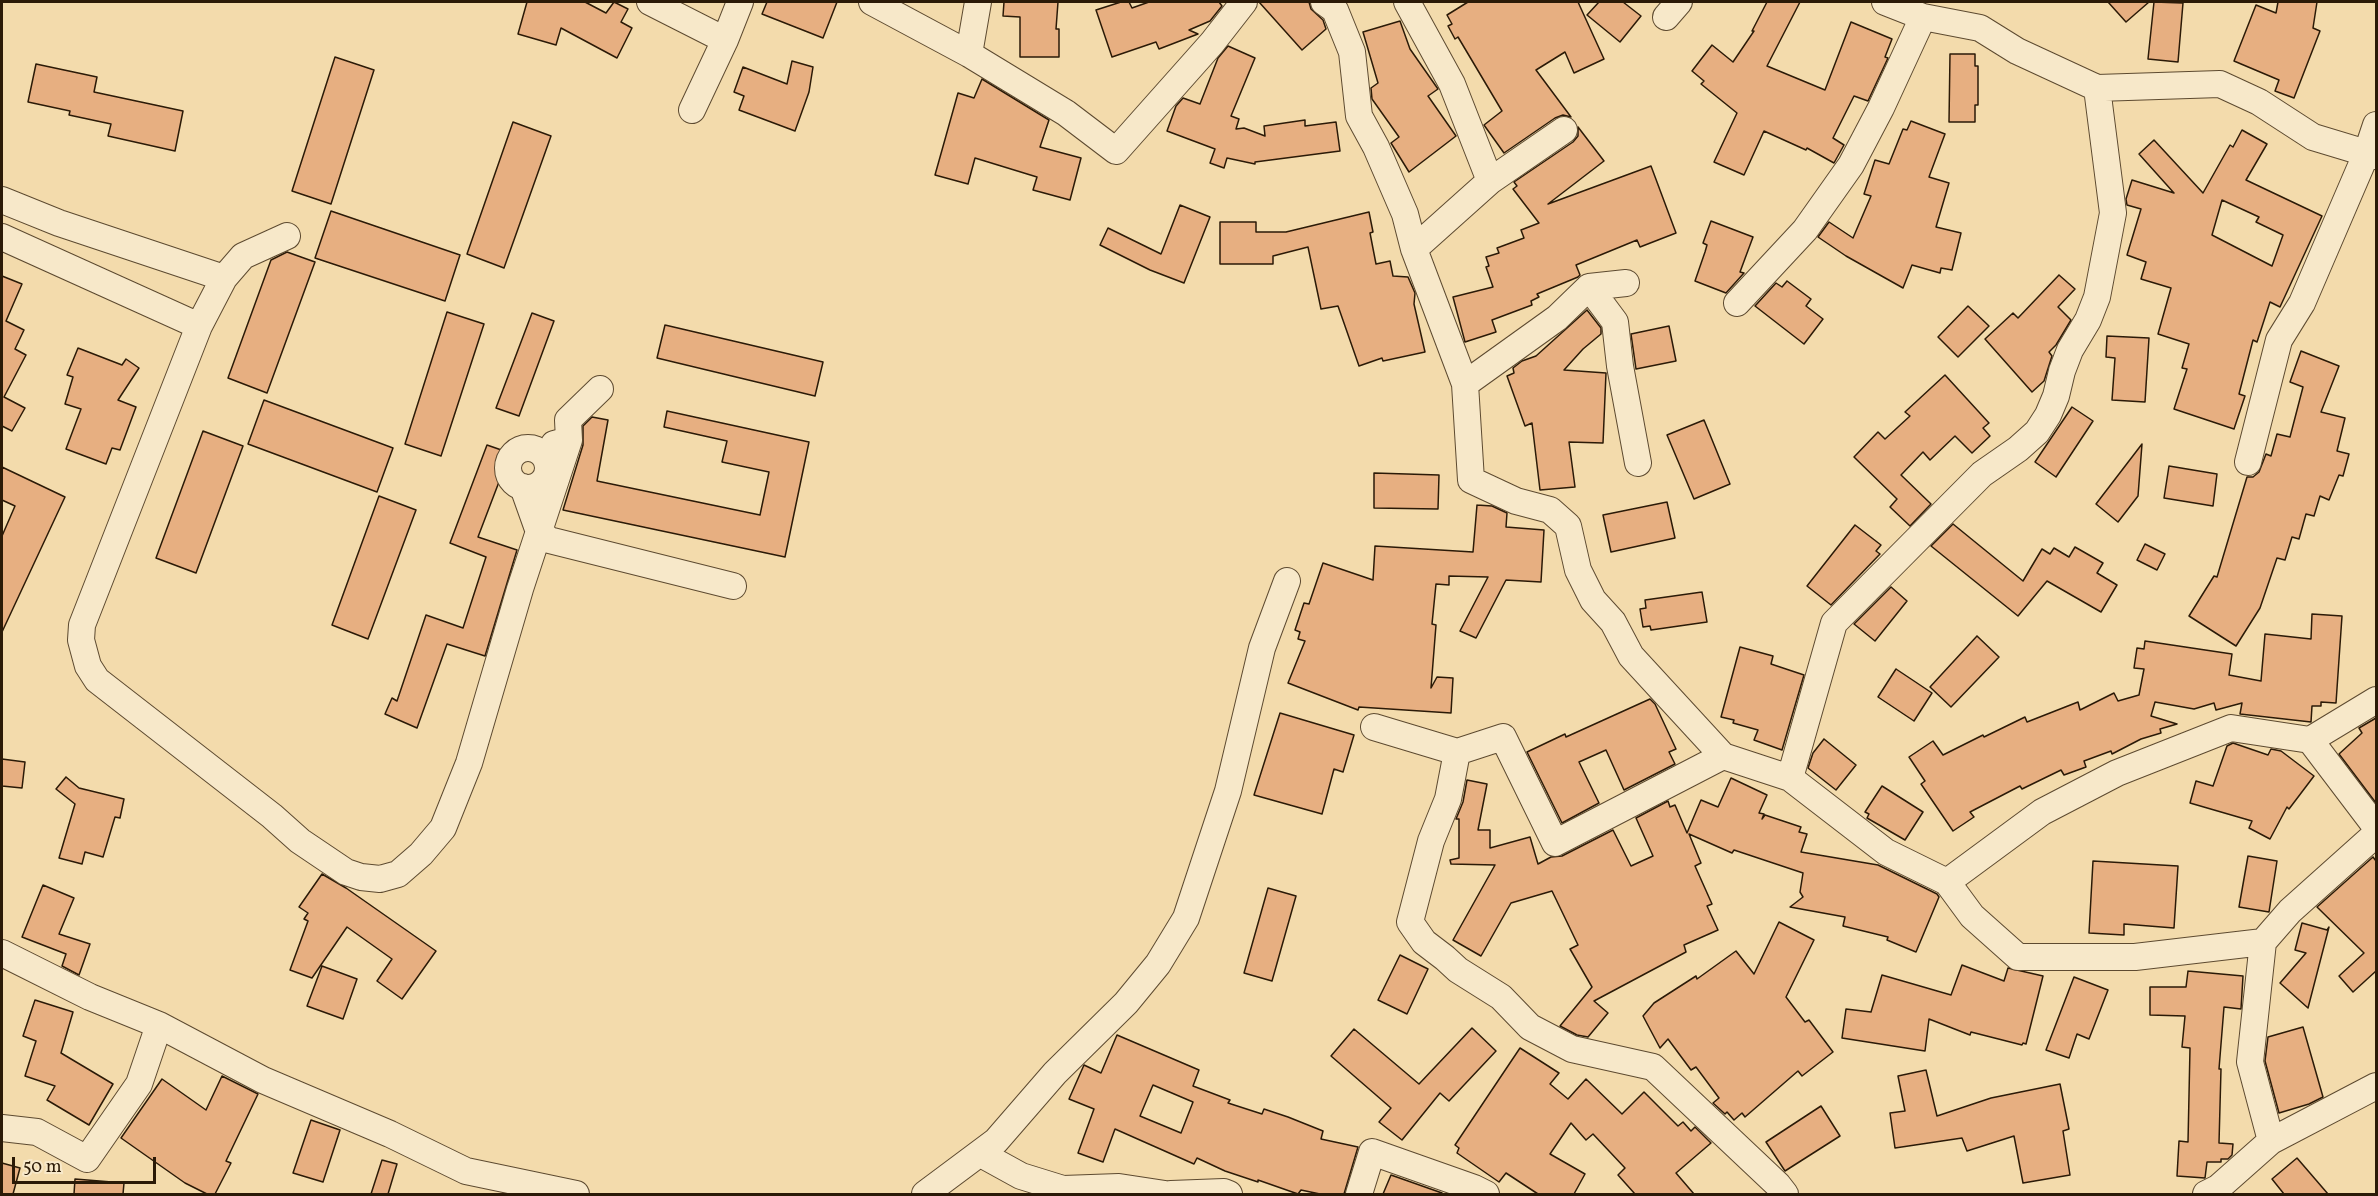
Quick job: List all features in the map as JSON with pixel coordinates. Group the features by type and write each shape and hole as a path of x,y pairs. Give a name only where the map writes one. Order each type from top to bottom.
{"street":[{"path":"650,2 725,40"},
{"path":"692,110 740,2"},
{"path":"872,2 969,54 1066,113 1116,151 1212,43 1244,2"},
{"path":"969,54 978,2"},
{"path":"1324,2 1335,10 1352,52 1359,116 1376,147 1405,214 1414,249 1465,384 1471,480 1516,501 1550,510 1568,526 1578,570 1593,600 1613,622 1631,656 1723,756 1790,778 1886,852 1947,882 1972,916 2018,957 2135,957 2263,942"},
{"path":"1407,2 1452,84 1490,181"},
{"path":"1885,2 1923,17 1980,28 2017,51 2097,88 2220,84 2259,102 2313,136 2372,154"},
{"path":"1737,303 1805,230 1851,165 1881,108 1923,17"},
{"path":"1790,778 1834,623 1982,474 2018,449 2037,432 2049,415 2070,350 2088,320 2097,297 2113,213 2097,88"},
{"path":"2248,462 2279,340 2302,303 2372,154 2376,125"},
{"path":"1414,249 1490,181 1564,130"},
{"path":"2,200 59,223 224,278"},
{"path":"287,236 243,256 224,278 199,326 82,625 81,640 88,666 97,680 272,816 300,841 346,872 361,877 380,879 398,873 422,854 443,828 469,763 568,440 568,420 600,389"},
{"path":"2,237 199,326"},
{"path":"1465,384 1557,318 1589,287 1626,283"},
{"path":"1589,287 1615,322 1620,366 1638,463"},
{"path":"568,440 537,450 546,460 547,475 537,486 523,488 538,532 549,540 733,586"},
{"path":"925,1194 996,1141 1056,1073 1126,1003 1158,964 1186,918 1228,791 1262,648 1287,581"},
{"path":"1947,882 2042,812 2117,773 2231,728 2310,740 2376,700"},
{"path":"1374,727 1457,752 1503,737 1555,843 1723,756"},
{"path":"2310,740 2376,827"},
{"path":"1457,752 1448,800 1431,841 1410,922 1424,942 1458,970 1501,997 1530,1027 1572,1049 1653,1067 1785,1194"},
{"path":"2271,1142 2250,1062 2263,942 2290,911 2376,834"},
{"path":"2,953 90,997 159,1025 263,1080 390,1134 466,1171 576,1194"},
{"path":"2,1128 37,1132 87,1159 139,1084 159,1025"},
{"path":"2206,1194 2218,1188 2271,1142 2376,1086"},
{"path":"1359,1194 1372,1152 1486,1194"},
{"path":"981,1154 1021,1176 1063,1189 1119,1187 1165,1194"},
{"path":"1171,1194 1224,1192 1229,1194"}],"building":[{"path":"527,2 585,2 606,13 614,2 628,9 621,22 632,28 617,58 561,28 556,45 518,34"},
{"path":"767,2 837,2 823,38 762,14"},
{"path":"1004,2 1058,2 1056,29 1059,29 1059,57 1020,57 1020,17 1003,16"},
{"path":"1121,2 1129,2 1132,8 1149,2 1219,2 1222,6 1210,21 1189,30 1198,34 1159,49 1156,42 1112,57 1096,10"},
{"path":"1259,2 1309,2 1311,9 1323,20 1326,29 1302,50"},
{"path":"1468,2 1578,2 1604,59 1574,73 1565,52 1536,70 1571,117 1563,115 1555,118 1504,153 1484,125 1502,111 1458,37 1455,39 1448,26 1452,24 1447,15"},
{"path":"1599,2 1623,2 1641,16 1620,42 1587,15"},
{"path":"1767,2 1800,2 1767,66 1825,90 1851,22 1892,39 1885,57 1888,58 1868,101 1854,96 1833,138 1844,145 1834,163 1807,148 1806,150 1764,131 1744,175 1714,162 1737,113 1701,84 1704,81 1692,71 1712,45 1733,62 1754,31 1752,31"},
{"path":"2108,2 2149,2 2126,22"},
{"path":"2154,2 2183,3 2178,62 2148,59"},
{"path":"2278,2 2317,2 2313,28 2320,31 2294,98 2275,91 2279,80 2234,61 2256,5 2276,13"},
{"path":"1400,21 1410,49 1438,89 1428,96 1456,136 1409,172 1391,143 1399,137 1372,99 1371,88 1378,83 1363,32"},
{"path":"1228,46 1255,58 1231,116 1239,119 1236,129 1244,128 1265,136 1264,126 1305,120 1305,126 1336,122 1340,151 1255,162 1255,164 1227,158 1224,168 1210,163 1215,149 1167,131 1176,106 1183,98 1200,104 1218,58"},
{"path":"1950,54 1975,54 1975,66 1978,66 1978,105 1975,105 1975,122 1949,122"},
{"path":"335,57 374,70 331,204 292,191"},
{"path":"792,61 813,67 809,92 795,131 739,110 744,96 734,92 743,67 787,84"},
{"path":"36,64 97,77 94,92 183,111 175,151 108,136 111,124 69,115 70,111 28,102"},
{"path":"982,79 1049,120 1040,147 1081,158 1070,200 1033,190 1037,177 975,158 968,184 935,175 958,93 974,98"},
{"path":"1911,121 1945,134 1929,177 1949,183 1936,227 1961,233 1952,270 1941,268 1940,273 1912,265 1903,288 1846,256 1818,237 1829,222 1853,238 1871,196 1864,194 1875,160 1889,164 1903,129 1907,130"},
{"path":"513,122 551,136 504,268 467,254"},
{"path":"1578,127 1604,161 1548,204 1651,166 1676,233 1640,247 1637,240 1576,265 1580,275 1578,277 1537,294 1539,297 1531,301 1532,305 1492,320 1496,332 1465,342 1453,297 1493,287 1486,267 1489,266 1486,257 1499,253 1497,248 1524,238 1521,230 1539,223 1513,189 1517,186 1514,182 1573,142 1578,136"},
{"path":"2242,130 2267,144 2246,180 2322,216 2280,307 2270,302 2257,342 2253,340 2239,394 2245,396 2234,429 2174,409 2187,369 2182,368 2189,344 2158,334 2171,288 2141,279 2146,262 2127,255 2141,209 2127,205 2126,199 2132,180 2174,193 2139,154 2154,140 2203,193 2230,145 2233,147","holes":["2222,200 2259,217 2256,222 2283,235 2272,266 2212,235"]},
{"path":"1180,205 1210,217 1184,283 1150,270 1100,245 1108,228 1161,254"},
{"path":"331,211 460,255 445,301 315,258"},
{"path":"1369,212 1373,232 1370,233 1376,264 1390,261 1393,276 1408,277 1415,293 1414,304 1425,352 1383,361 1382,358 1359,366 1338,306 1321,309 1308,247 1273,256 1273,264 1220,264 1220,222 1256,222 1256,232 1286,232"},
{"path":"1711,221 1753,237 1740,272 1744,273 1726,293 1695,281 1707,245 1703,243"},
{"path":"287,252 315,262 267,393 228,378 271,260"},
{"path":"2059,275 2075,289 2058,307 2071,320 2056,345 2049,352 2052,356 2044,381 2032,392 1985,339 2013,313 2018,318"},
{"path":"2,276 22,284 6,321 24,330 15,349 26,355 4,397 25,408 12,431 2,426"},
{"path":"1787,281 1811,299 1806,306 1823,319 1804,344 1755,306 1776,283 1782,287"},
{"path":"1968,306 1989,326 1958,357 1938,337"},
{"path":"1587,310 1601,328 1601,334 1583,349 1564,370 1606,373 1603,443 1569,442 1575,487 1540,490 1532,423 1525,426 1507,376 1514,373 1513,368 1522,361 1536,356"},
{"path":"447,312 484,324 441,456 405,444"},
{"path":"532,313 554,321 519,416 496,408"},
{"path":"665,325 823,362 815,396 657,358"},
{"path":"1669,326 1676,361 1636,369 1631,334"},
{"path":"2107,336 2149,338 2145,402 2112,400 2115,358 2106,357"},
{"path":"78,348 122,365 126,359 139,368 118,400 136,407 120,450 112,448 106,464 66,449 81,409 65,404 73,377 67,375"},
{"path":"2301,351 2339,366 2321,412 2345,418 2337,451 2349,454 2343,476 2339,475 2329,500 2320,496 2314,516 2306,514 2299,539 2292,537 2285,560 2277,558 2260,608 2236,646 2189,616 2214,576 2217,577 2247,477 2253,477 2259,472 2266,454 2271,456 2277,434 2290,437 2303,387 2290,382"},
{"path":"1945,375 1989,423 1983,428 1990,436 1972,453 1955,436 1930,460 1923,452 1901,475 1931,504 1910,526 1890,507 1897,499 1854,457 1878,432 1885,439 1910,416 1905,412"},
{"path":"264,400 393,448 377,492 248,444"},
{"path":"2072,407 2093,421 2056,477 2035,462"},
{"path":"667,411 809,442 785,557 563,510 583,445 583,426 592,417 608,420 597,481 760,515 769,472 722,462 727,441 664,427"},
{"path":"1704,420 1730,484 1694,499 1667,435"},
{"path":"203,431 243,446 196,573 156,558"},
{"path":"2142,444 2138,496 2118,522 2096,504"},
{"path":"487,445 510,453 478,537 517,550 485,656 447,644 417,728 385,714 392,698 397,701 426,615 463,628 486,557 450,543"},
{"path":"2169,466 2217,474 2213,506 2164,498"},
{"path":"2,467 65,497 2,632 2,536 15,506 2,500"},
{"path":"1374,473 1439,475 1438,509 1374,508"},
{"path":"379,496 416,510 368,639 332,625"},
{"path":"1667,502 1675,538 1611,552 1603,515"},
{"path":"1477,505 1492,506 1507,513 1506,527 1544,530 1541,582 1506,580 1476,638 1460,631 1488,577 1449,576 1449,585 1436,584 1432,624 1436,625 1431,688 1437,677 1453,678 1451,713 1359,707 1358,710 1288,683 1305,641 1298,639 1300,632 1295,630 1304,603 1309,604 1323,563 1373,580 1375,546 1473,552"},
{"path":"1953,524 2023,581 2042,549 2050,554 2054,548 2069,557 2075,547 2103,563 2097,573 2117,585 2101,612 2047,581 2018,616 1931,546"},
{"path":"1855,525 1881,545 1876,551 1880,554 1831,605 1807,586"},
{"path":"2145,544 2165,554 2157,570 2137,560"},
{"path":"1891,587 1907,601 1875,641 1854,624"},
{"path":"1702,592 1707,622 1651,630 1650,626 1643,627 1640,609 1646,608 1645,600"},
{"path":"2312,614 2342,616 2336,703 2321,702 2321,706 2312,706 2311,722 2240,714 2242,703 2216,710 2214,703 2194,709 2155,702 2151,716 2177,724 2160,729 2161,733 2141,739 2112,754 2111,751 2084,761 2086,767 2064,775 2061,770 2022,789 2020,786 1970,812 1974,817 1953,831 1921,784 1925,781 1909,757 1933,741 1943,755 2025,717 2027,722 2078,702 2080,710 2114,693 2118,701 2139,695 2144,669 2134,668 2137,648 2144,649 2145,641 2232,654 2229,675 2261,681 2265,634 2311,639"},
{"path":"1977,636 1999,657 1951,707 1930,687"},
{"path":"1740,647 1773,656 1771,664 1804,675 1782,750 1754,740 1758,730 1721,717"},
{"path":"1896,669 1932,693 1914,721 1878,697"},
{"path":"1650,699 1655,704 1676,749 1669,752 1675,764 1624,790 1606,750 1579,762 1599,803 1562,823 1527,752"},
{"path":"1280,713 1354,735 1343,772 1334,769 1322,814 1254,795"},
{"path":"2376,718 2376,803 2339,754 2362,733 2359,728"},
{"path":"1824,739 1856,765 1836,790 1808,768 1813,753"},
{"path":"2233,743 2268,755 2271,749 2281,751 2314,776 2289,809 2287,807 2270,839 2249,828 2252,821 2190,803 2196,781 2213,786 2227,746"},
{"path":"2,759 25,762 22,788 2,786"},
{"path":"66,777 79,788 124,799 120,818 115,817 103,857 85,852 82,864 59,858 75,804 56,789"},
{"path":"1731,778 1767,795 1759,813 1764,814 1762,819 1765,815 1801,827 1799,832 1807,834 1801,852 1878,865 1937,894 1939,897 1916,952 1887,940 1888,937 1843,926 1845,917 1790,907 1803,897 1800,892 1803,873 1734,850 1732,853 1689,834 1701,863 1695,866 1712,904 1707,906 1718,930 1684,945 1686,952 1594,1001 1608,1013 1588,1037 1577,1035 1560,1026 1592,987 1570,949 1578,945 1552,891 1511,903 1481,956 1453,940 1495,865 1451,864 1450,860 1459,858 1459,819 1456,819 1463,802 1467,780 1487,784 1478,830 1490,830 1490,848 1530,837 1538,864 1551,857 1562,856 1613,830 1631,866 1653,856 1636,818 1668,801 1670,807 1675,805 1687,833 1701,800 1718,807"},
{"path":"1882,786 1923,812 1905,840 1867,818 1869,814 1865,812"},
{"path":"2248,856 2277,861 2269,912 2239,907"},
{"path":"2373,857 2376,861 2376,971 2353,992 2339,976 2364,953 2317,907"},
{"path":"2093,861 2178,866 2174,928 2124,924 2124,935 2089,933"},
{"path":"322,874 346,888 436,951 402,999 377,981 392,959 347,927 312,978 290,970 308,921 304,919 308,913 299,907"},
{"path":"43,885 74,898 59,934 90,944 79,975 62,966 66,954 22,937"},
{"path":"1268,888 1296,896 1272,981 1244,973"},
{"path":"1779,922 1814,940 1786,997 1805,1022 1809,1020 1833,1052 1802,1076 1798,1071 1745,1117 1742,1113 1734,1120 1727,1112 1725,1114 1713,1103 1719,1098 1696,1067 1691,1070 1668,1039 1660,1048 1643,1016 1654,1003 1696,976 1697,979 1736,951 1754,974"},
{"path":"2302,923 2327,930 2329,927 2308,1008 2280,983 2306,953 2295,950"},
{"path":"1400,955 1428,969 1407,1014 1378,1000"},
{"path":"1962,965 2004,981 2008,968 2043,976 2026,1044 2022,1045 1971,1032 1970,1035 1929,1019 1925,1051 1842,1038 1846,1009 1871,1012 1882,975 1951,995"},
{"path":"322,966 357,979 343,1019 307,1006"},
{"path":"2188,971 2243,976 2241,1009 2224,1007 2219,1069 2221,1069 2219,1143 2233,1144 2232,1155 2228,1159 2221,1159 2221,1162 2207,1162 2205,1178 2177,1176 2179,1141 2188,1142 2190,1048 2182,1047 2185,1016 2150,1015 2150,987 2186,987"},
{"path":"2074,977 2108,990 2089,1039 2077,1034 2069,1058 2046,1050"},
{"path":"35,1000 73,1012 61,1053 113,1084 89,1125 47,1100 55,1086 25,1076 36,1041 23,1036"},
{"path":"2303,1027 2323,1097 2279,1113 2265,1061 2268,1037"},
{"path":"1472,1028 1496,1051 1449,1101 1440,1093 1402,1140 1379,1122 1391,1108 1331,1056 1354,1029 1419,1084"},
{"path":"1117,1035 1199,1070 1193,1086 1230,1100 1228,1103 1262,1114 1264,1109 1288,1117 1323,1131 1321,1139 1358,1147 1344,1194 1320,1194 1301,1190 1298,1194 1225,1171 1197,1158 1194,1164 1115,1129 1103,1162 1078,1153 1094,1109 1069,1099 1084,1065 1101,1073","holes":["1153,1085 1193,1102 1181,1133 1140,1116"]},
{"path":"1520,1048 1559,1073 1550,1084 1568,1099 1586,1079 1622,1114 1644,1092 1678,1126 1683,1122 1691,1131 1695,1127 1711,1143 1676,1173 1694,1194 1635,1194 1618,1175 1625,1168 1593,1134 1586,1140 1571,1123 1550,1154 1585,1174 1574,1194 1538,1194 1506,1173 1499,1182 1457,1153 1459,1148 1455,1145"},
{"path":"1926,1070 1937,1116 1991,1098 2060,1084 2069,1129 2063,1131 2070,1175 2023,1183 2014,1136 1967,1151 1962,1138 1895,1148 1890,1113 1905,1111 1898,1076"},
{"path":"222,1076 258,1094 226,1161 231,1163 215,1194 207,1194 185,1183 121,1138 162,1079 206,1110"},
{"path":"1821,1106 1840,1136 1785,1171 1766,1142"},
{"path":"311,1120 340,1130 323,1182 293,1173"},
{"path":"2297,1158 2328,1194 2284,1194 2272,1179"},
{"path":"382,1160 397,1164 388,1194 371,1194"},
{"path":"2,1163 20,1168 13,1194 2,1194"},
{"path":"1391,1175 1442,1193 1442,1194 1383,1194"},
{"path":"75,1179 124,1183 123,1194 74,1194"}]}
